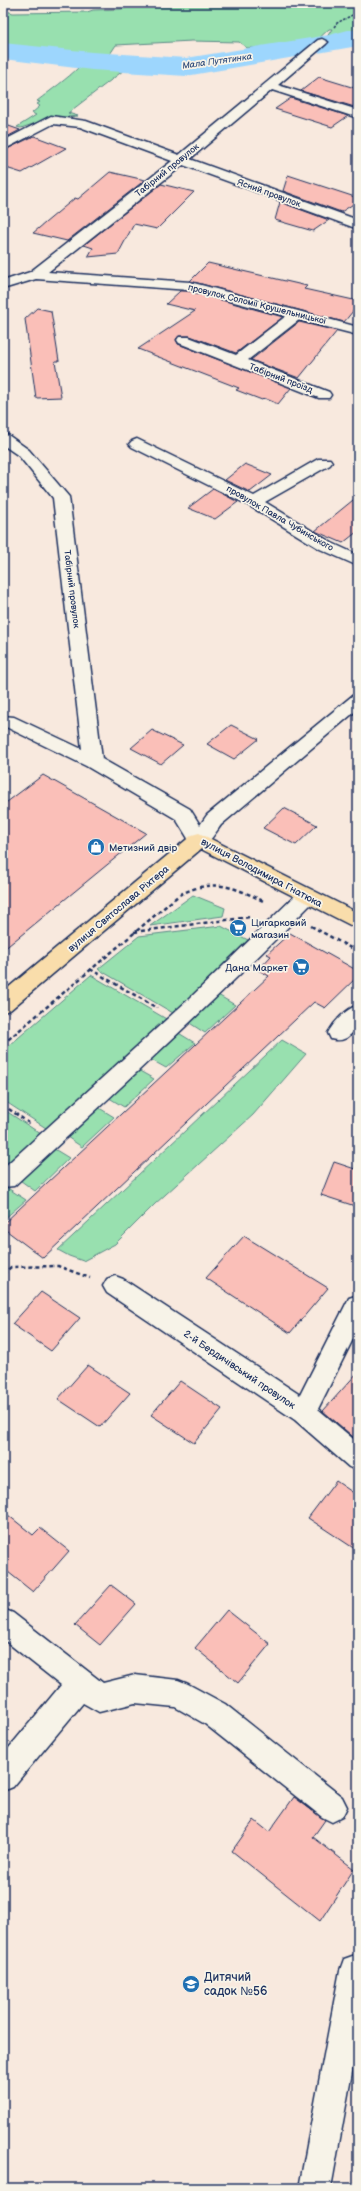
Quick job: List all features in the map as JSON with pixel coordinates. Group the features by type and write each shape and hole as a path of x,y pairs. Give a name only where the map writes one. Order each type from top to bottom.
{"main road":[{"name":"вулиця Володимира Гнатюка","path":"199,840 358,922"},
{"name":"вулиця Святослава Ріхтера","path":"3,1004 199,840"}],"street":[{"name":"Табірний провулок","path":"3,284 35,275 180,160 322,42"},
{"path":"270,86 358,114"},
{"name":"Ясний провулок","path":"3,146 51,120 82,124 358,226"},
{"name":"провулок Соломії Крушельницької","path":"35,275 190,286 358,331"},
{"name":"Табірний проїзд","path":"238,362 297,314"},
{"name":"Табірний проїзд","path":"184,340 324,395"},
{"name":"Табірний провулок","path":"3,438 24,453 61,498 93,762"},
{"name":"провулок Павла Чубинського","path":"137,444 254,502 326,546 358,561"},
{"path":"254,502 324,462"},
{"name":"вулиця Святослава Ріхтера","path":"199,840 214,820 358,700"},
{"name":"вулиця Володимира Гнатюка","path":"3,722 8,721 93,762 183,814 199,840"},
{"path":"3,1177 6,1179 178,1021 254,950 287,913 308,896"},
{"path":"339,1033 358,1013"},
{"name":"2-й Бердичівський провулок","path":"115,1286 304,1412 358,1460"},
{"path":"304,1412 358,1305"},
{"path":"3,1622 99,1698 135,1688 178,1694 215,1714 332,1807"},
{"path":"3,1777 80,1684"},
{"path":"315,2188 355,1970 358,1969"}],"path":[{"path":"337,23 358,12"},
{"path":"3,1044 179,894 191,887 207,884 225,885 237,888 287,913 358,952"},
{"path":"134,933 287,913"},
{"path":"90,969 178,1021"},
{"path":"3,1105 52,1137"},
{"path":"3,1274 11,1268 58,1266 115,1286"}],"green space":[{"path":"145,3 358,3 358,34 325,40 332,29 329,29 316,41 282,46 247,48 239,42 192,41 116,45 108,57 124,59 119,66 128,67 68,113 78,116 48,119 21,128 17,127 36,115 32,113 40,106 37,104 40,102 37,101 79,67 86,68 92,63 97,63 100,59 56,52 3,48 3,10 13,13 87,12 93,10 121,9"},
{"path":"193,895 225,908 223,916 150,926"},
{"path":"221,926 250,941 173,1013 98,969 139,936"},
{"path":"91,975 168,1020 49,1130 3,1100 3,1051"},
{"path":"218,995 235,1005 205,1033 188,1022"},
{"path":"177,1032 195,1043 166,1068 148,1058"},
{"path":"282,1040 306,1054 253,1115 155,1204 115,1244 83,1261 58,1250"},
{"path":"136,1069 154,1079 124,1107 106,1096"},
{"path":"96,1106 114,1117 82,1147 64,1135"},
{"path":"3,1109 44,1136 3,1169"},
{"path":"51,1147 69,1158 35,1191 17,1178"},
{"path":"3,1185 26,1200 3,1220"}],"building":[{"path":"319,77 358,89 358,108 301,91"},
{"path":"291,98 348,116 332,127 275,109"},
{"path":"3,124 20,130 3,139"},
{"path":"34,136 66,148 22,173 3,167 3,151"},
{"path":"110,172 145,180 67,241 33,233 75,198 78,199"},
{"path":"288,175 358,198 358,201 341,212 283,191"},
{"path":"161,184 194,192 157,229 134,224 118,254 88,257 93,248 84,245"},
{"path":"280,202 329,220 313,231 275,220"},
{"path":"208,263 307,286 304,289 358,301 358,305 344,322 190,281"},
{"path":"180,291 189,291 283,317 236,353 190,336 179,336 176,339 178,344 291,388 278,404 264,398 262,400 236,390 239,388 138,349 195,311 166,304"},
{"path":"37,308 51,311 59,361 55,361 61,397 36,398 25,319"},
{"path":"299,322 337,331 299,378 251,360"},
{"path":"245,464 272,475 250,492 225,480"},
{"path":"213,489 238,502 215,519 188,508"},
{"path":"358,496 358,531 343,543 315,531"},
{"path":"231,725 259,739 234,759 207,744"},
{"path":"152,730 183,745 161,764 131,748"},
{"path":"43,775 146,833 3,950 3,805"},
{"path":"284,808 317,825 296,845 263,828"},
{"path":"290,933 358,971 358,976 325,1008 314,1002 43,1258 3,1228 3,1224 269,976 258,970 271,956 267,954"},
{"path":"334,1162 358,1170 358,1207 321,1195"},
{"path":"244,1236 328,1288 290,1333 206,1278"},
{"path":"41,1292 80,1318 51,1351 12,1324"},
{"path":"88,1365 130,1393 100,1427 58,1399"},
{"path":"358,1372 358,1441 323,1411"},
{"path":"180,1381 222,1409 194,1443 151,1415"},
{"path":"336,1481 358,1496 358,1551 308,1518"},
{"path":"3,1511 33,1535 40,1528 69,1551 33,1592 3,1568"},
{"path":"111,1585 136,1604 100,1645 75,1625"},
{"path":"227,1610 270,1644 238,1683 195,1648"},
{"path":"294,1797 325,1820 313,1837 354,1869 320,1921 232,1851 254,1820 269,1832"}],"waterway":[{"name":"Мала Путятинка","path":"3,51 92,61 186,67 334,43 348,38 358,38"}],"place":[{"name":"Метизний двір","path":"96,847"},
{"name":"Цигарковий магазин","path":"238,928"},
{"name":"Дана Маркет","path":"301,967"},
{"name":"Дитячий садок №56","path":"191,1984"}]}
